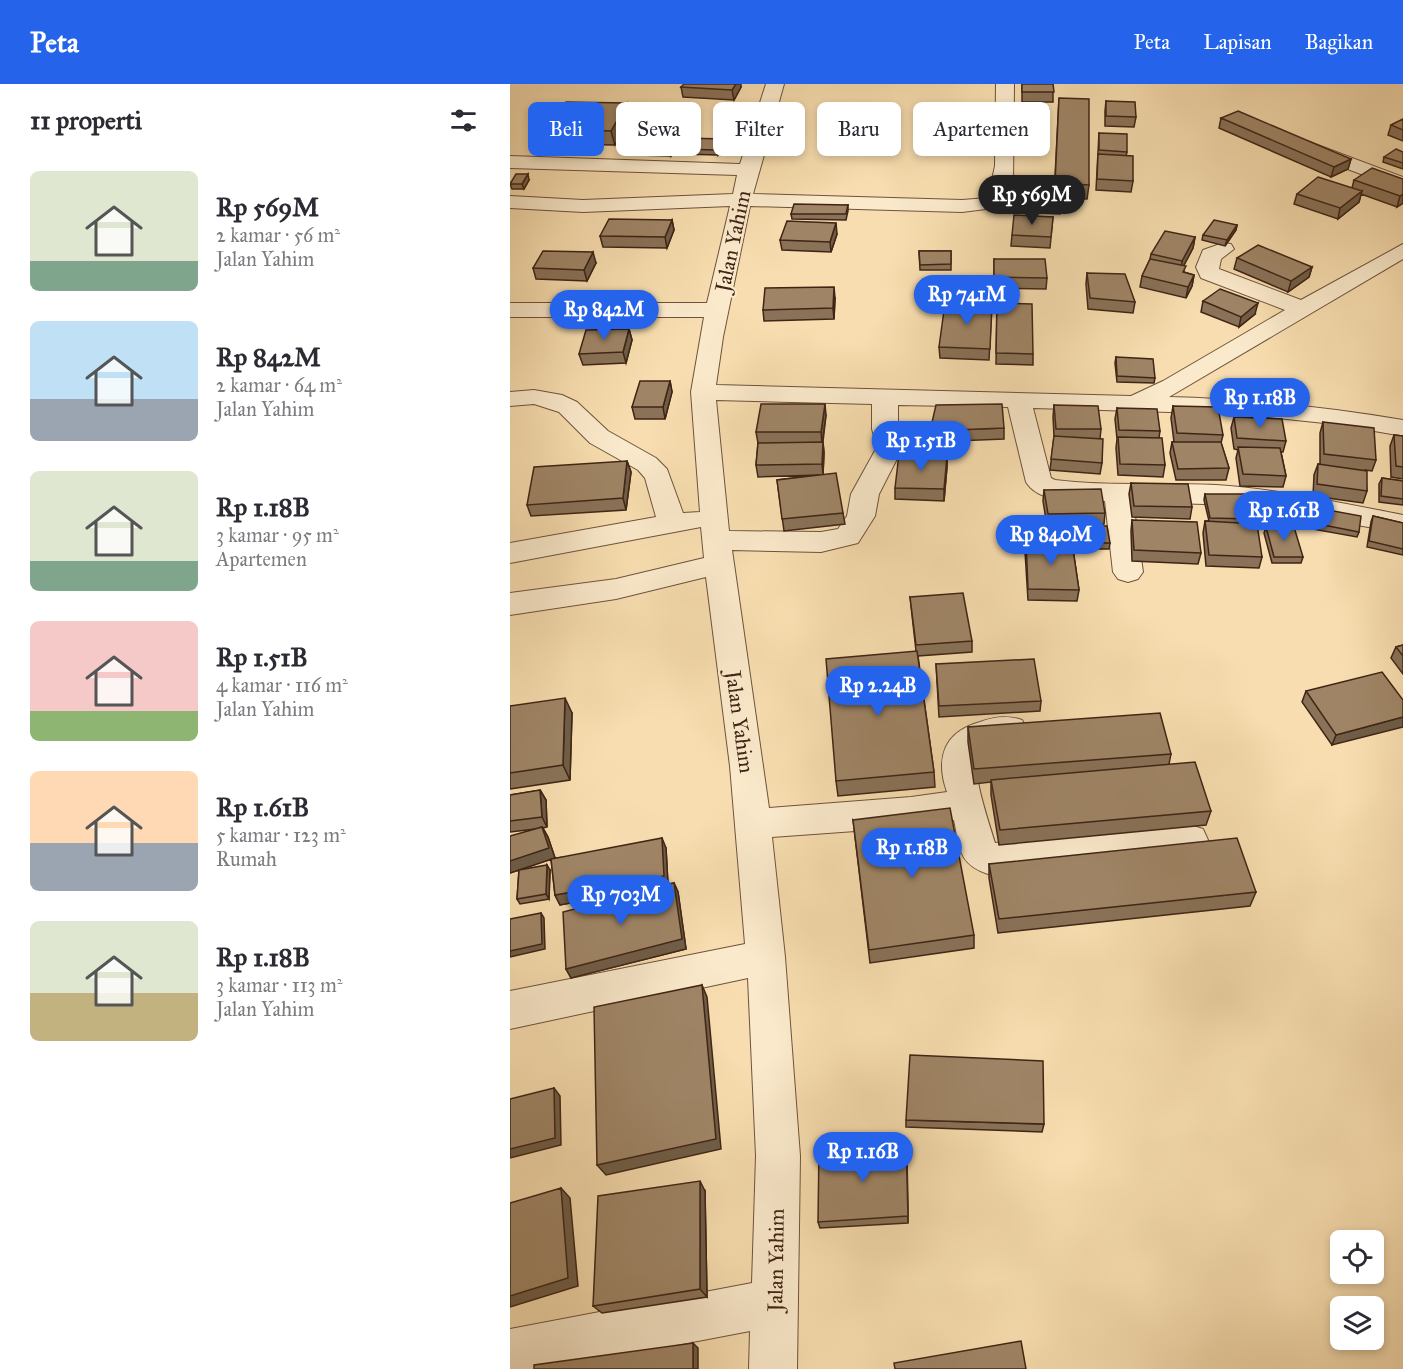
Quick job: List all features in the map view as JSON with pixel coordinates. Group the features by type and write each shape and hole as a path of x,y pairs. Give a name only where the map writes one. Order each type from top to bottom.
{"street":[{"name":"Jalan Yahim","path":"773,1369 778,1156 766,957 753,824 716,540 703,393 745,185 775,84"},
{"path":"510,162 962,206 995,202 1001,195 1005,164 1005,84"},
{"path":"1293,141 1403,184"},
{"path":"510,202 583,206 745,185"},
{"path":"1223,249 1211,255 1207,267 1209,273 1303,309"},
{"path":"1136,402 1173,386 1403,250"},
{"path":"510,310 718,310"},
{"path":"703,393 1019,402 1136,402 1270,409 1334,416 1403,428"},
{"path":"510,399 534,397 553,400 568,407 599,436 647,464 658,475 672,524"},
{"path":"510,553 672,524 716,540 821,542 848,536 861,516 865,494 890,447 885,429 885,398"},
{"path":"1019,402 1039,482 1048,488 1118,493 1216,494 1274,500 1403,524"},
{"path":"1118,493 1128,572"},
{"path":"510,604 616,589 716,540"},
{"path":"1040,727 993,730 972,736 958,758 958,779 968,803 979,853 988,859 1190,840"},
{"path":"753,824 911,812 968,803"},
{"path":"510,1010 766,957"},
{"path":"510,1353 776,1302"}],"building":[{"path":"684,84 736,84 732,90 681,87"},
{"path":"1022,84 1053,84 1054,92 1022,92"},
{"path":"1059,98 1089,99 1089,185 1055,183"},
{"path":"1106,101 1135,102 1136,117 1106,116"},
{"path":"604,103 616,103 616,122 611,131 604,131"},
{"path":"1238,111 1351,159 1334,167 1221,118"},
{"path":"1403,119 1403,130 1391,125"},
{"path":"1099,133 1127,134 1127,152 1099,150"},
{"path":"701,138 713,139 713,150 701,150"},
{"path":"1396,149 1403,152 1403,163 1384,157"},
{"path":"1098,154 1133,156 1133,181 1097,179"},
{"path":"1372,168 1403,179 1403,194 1400,196 1354,180"},
{"path":"516,174 528,174 522,184 510,184"},
{"path":"1318,177 1362,191 1340,208 1297,194"},
{"path":"1018,195 1061,196 1061,208 1017,207"},
{"path":"794,204 848,205 846,214 791,214"},
{"path":"1014,215 1053,217 1051,237 1012,235"},
{"path":"609,219 672,220 665,237 600,236"},
{"path":"1214,220 1237,225 1227,240 1203,235"},
{"path":"787,221 836,223 830,242 780,240"},
{"path":"1165,231 1195,237 1182,261 1151,254"},
{"path":"1258,245 1312,267 1291,281 1237,258"},
{"path":"543,251 593,252 584,270 533,268"},
{"path":"919,251 951,251 951,264 920,265"},
{"path":"994,259 1045,259 1047,278 994,277"},
{"path":"1150,259 1186,266 1183,272 1194,275 1188,287 1142,276"},
{"path":"1087,273 1125,274 1135,302 1090,298"},
{"path":"834,287 833,308 763,310 765,288"},
{"path":"1220,289 1258,303 1241,317 1203,301"},
{"path":"945,303 992,304 990,349 939,347"},
{"path":"997,303 1032,304 1033,354 996,353"},
{"path":"629,329 623,352 579,354 586,330"},
{"path":"1116,357 1153,359 1155,378 1117,376"},
{"path":"640,381 670,381 663,407 632,407"},
{"path":"761,404 825,404 821,432 756,432"},
{"path":"1002,404 1004,428 930,431 936,405"},
{"path":"1054,405 1098,406 1101,429 1056,429"},
{"path":"1173,406 1218,407 1223,435 1177,433"},
{"path":"1117,408 1157,409 1160,431 1119,430"},
{"path":"1234,417 1282,419 1286,441 1237,438"},
{"path":"1323,422 1374,428 1376,460 1324,454"},
{"path":"1394,435 1403,436 1403,467 1396,466"},
{"path":"1054,436 1103,439 1102,463 1051,459"},
{"path":"1118,437 1162,438 1165,465 1120,464"},
{"path":"823,442 822,464 756,465 758,443"},
{"path":"1172,442 1221,442 1229,468 1178,469"},
{"path":"1238,447 1280,448 1286,476 1243,474"},
{"path":"899,454 947,456 944,489 895,488"},
{"path":"627,461 623,498 527,505 534,467"},
{"path":"1318,464 1367,471 1367,491 1317,484"},
{"path":"836,473 843,513 782,519 777,480"},
{"path":"1382,478 1403,481 1403,499 1381,496"},
{"path":"1131,483 1188,484 1192,507 1134,506"},
{"path":"1101,489 1105,513 1048,514 1044,490"},
{"path":"1205,494 1244,494 1251,519 1210,518"},
{"path":"1258,500 1284,501 1288,515 1262,515"},
{"path":"1306,506 1361,516 1359,532 1303,521"},
{"path":"1373,516 1403,523 1403,549 1369,541"},
{"path":"1132,520 1197,522 1201,553 1134,550"},
{"path":"1205,521 1257,524 1262,557 1209,555"},
{"path":"1059,526 1107,526 1110,543 1061,542"},
{"path":"1266,527 1294,527 1303,557 1274,557"},
{"path":"1026,540 1072,543 1079,590 1028,589"},
{"path":"963,593 972,641 916,645 910,597"},
{"path":"1403,645 1403,656 1396,647"},
{"path":"917,651 934,772 836,781 826,659"},
{"path":"1034,659 1041,701 939,706 936,664"},
{"path":"1382,672 1403,700 1403,717 1336,735 1306,691"},
{"path":"565,698 563,765 510,773 510,706"},
{"path":"1160,713 1171,754 974,769 968,727"},
{"path":"1195,762 1211,811 1000,830 991,780"},
{"path":"540,790 542,817 510,821 510,795"},
{"path":"950,808 974,935 869,950 853,820"},
{"path":"542,827 549,848 510,861 510,836"},
{"path":"662,838 664,876 555,895 551,859"},
{"path":"1237,838 1256,892 999,919 989,864"},
{"path":"547,865 546,894 517,899 519,870"},
{"path":"674,883 682,939 566,969 563,912"},
{"path":"541,913 542,944 510,951 510,919"},
{"path":"702,985 716,1139 597,1165 594,1007"},
{"path":"910,1055 1043,1061 1044,1124 906,1120"},
{"path":"554,1088 555,1138 510,1149 510,1099"},
{"path":"906,1144 908,1216 818,1222 819,1149"},
{"path":"700,1181 700,1289 593,1306 598,1196"},
{"path":"561,1188 568,1278 510,1296 510,1203"},
{"path":"1021,1341 1026,1369 895,1369 894,1363"},
{"path":"693,1343 693,1369 534,1369 534,1365"}]}
